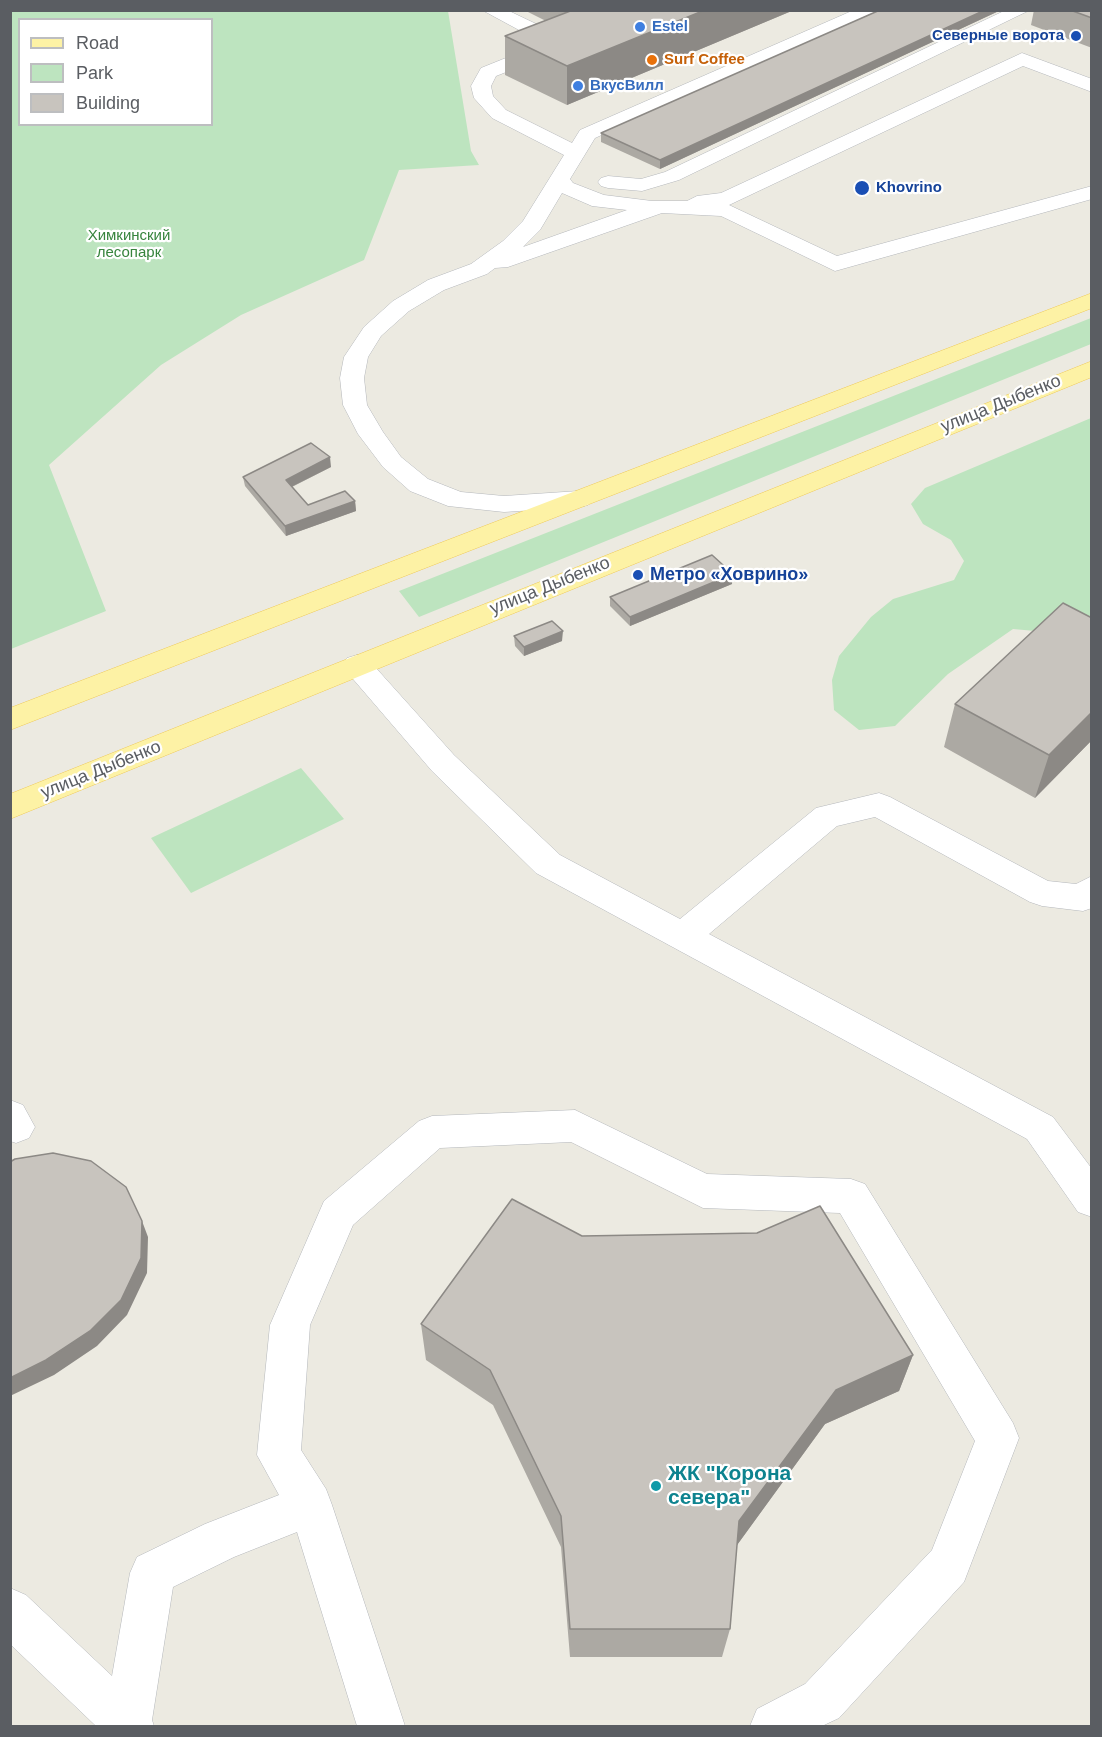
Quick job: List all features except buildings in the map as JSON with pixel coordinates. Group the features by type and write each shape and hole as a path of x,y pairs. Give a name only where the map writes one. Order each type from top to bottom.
{"main road":[{"path":"10,720 1092,300"},
{"name":"улица Дыбенко","path":"10,807 1092,368"}],"lane":[{"path":"491,10 546,36 553,42 548,49 488,72 481,86 484,98 499,114 619,185 655,183 672,176 1021,10"},
{"path":"582,164 587,134 870,10"},
{"path":"579,499 504,504 457,500 419,485 392,462 371,434 355,405 352,378 356,357 372,332 401,306 436,285 660,206 726,199 1022,59 1092,86"},
{"path":"479,270 512,246 532,225 558,178 582,164"},
{"path":"558,178 566,187 600,201 725,210 835,264 1092,192"},
{"path":"357,665 443,763 548,864 1040,1128 1092,1200"},
{"path":"683,936 827,816 879,805 1042,893 1083,898 1092,889"},
{"path":"381,1726 310,1505 279,1455 290,1325 338,1213 432,1132 575,1126 703,1191 851,1196 998,1438 948,1566 822,1701 774,1726"},
{"path":"126,1726 153,1573 221,1540 310,1505"},
{"path":"10,1611 126,1726"}],"green space":[{"name":"Химкинский лесопарк","path":"11,10 448,11 471,151 479,165 399,170 364,260 241,315 161,365 49,465 106,611 11,649"},
{"path":"1091,318 1091,344 419,617 399,591"},
{"path":"1091,418 1091,636 1013,629 948,674 895,726 859,730 834,710 832,680 839,656 871,617 893,599 954,580 964,561 951,540 923,524 911,504 925,488"},
{"path":"301,768 344,819 191,893 151,838"}],"place":[{"name":"Estel","path":"640,27"},
{"name":"Северные ворота","path":"1076,36"},
{"name":"Surf Coffee","path":"652,60"},
{"name":"ВкусВилл","path":"578,86"},
{"name":"Khovrino","path":"862,188"},
{"name":"Метро «Ховрино»","path":"638,575"},
{"name":"ЖК \"Корона севера\"","path":"656,1486"}]}
